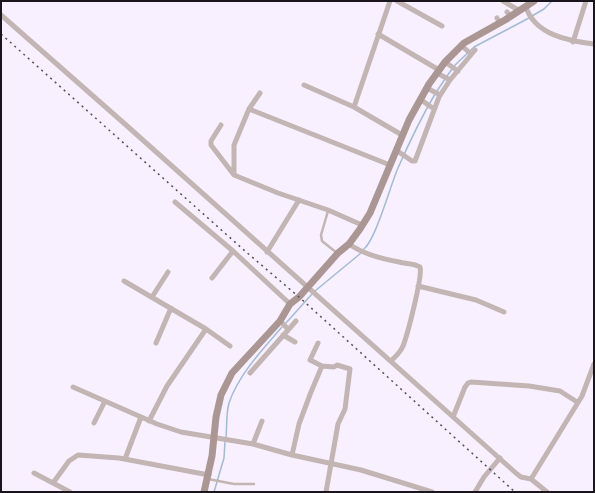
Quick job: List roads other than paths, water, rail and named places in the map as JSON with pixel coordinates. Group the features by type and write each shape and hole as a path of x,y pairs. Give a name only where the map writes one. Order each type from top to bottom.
{"main road":[{"path":"204,492 210,478 216,438 218,410 222,395 232,373 280,321 290,304 308,288 338,254 349,244 370,212 390,165 398,151 402,135 421,100 447,63 463,47 464,43 498,20 509,14 524,9 534,1"}],"street":[{"path":"354,107 390,1"},
{"path":"398,1 442,26"},
{"path":"503,1 524,9 532,20 544,30 573,42 594,44"},
{"path":"573,42 586,1"},
{"path":"1,16 521,477 531,479 547,492"},
{"path":"378,34 450,80"},
{"path":"398,151 413,162 416,159 433,108 439,95 456,70 472,52 463,47"},
{"path":"447,63 456,70"},
{"path":"304,85 354,107 402,135"},
{"path":"428,89 439,95"},
{"path":"234,174 234,145 249,109 260,93"},
{"path":"421,100 433,108"},
{"path":"249,109 390,165"},
{"path":"221,125 211,141 211,145 234,174 278,193 328,210 362,225"},
{"path":"267,252 299,200"},
{"path":"175,202 233,251 290,304"},
{"path":"349,244 356,249 385,260 415,264 420,267 421,271 418,286 403,345 398,354 391,361"},
{"path":"212,278 233,251"},
{"path":"152,296 168,272"},
{"path":"124,281 206,329 230,346"},
{"path":"418,286 476,300 504,312"},
{"path":"156,343 171,308"},
{"path":"280,321 287,328"},
{"path":"250,373 283,335 287,328 296,321"},
{"path":"149,421 167,386 206,329"},
{"path":"283,335 295,342"},
{"path":"318,343 310,360 322,366 334,367 337,365 350,369 345,409 338,424 326,492"},
{"path":"531,479 582,396 594,364"},
{"path":"292,455 299,424 322,366"},
{"path":"453,417 465,387 471,382 529,386 560,390 577,402"},
{"path":"73,387 149,421 181,432 253,444 292,455 361,470 432,492"},
{"path":"94,423 105,401"},
{"path":"125,459 141,417"},
{"path":"253,444 262,421"},
{"path":"53,483 69,461 74,456 78,455 125,459 210,478"},
{"path":"475,492 484,477 500,458"},
{"path":"34,472 70,492"}],"lane":[{"path":"328,210 321,235 322,241 338,254"},
{"path":"210,478 221,482 234,484 254,484"}],"waterway":[{"path":"532,16 544,9 552,1"},
{"path":"454,66 474,47 529,18"},
{"path":"447,76 452,69"},
{"path":"437,91 445,79"},
{"path":"363,250 373,236 398,168 415,131 435,94"},
{"path":"315,291 361,253"},
{"path":"285,324 312,294"},
{"path":"226,438 228,407 233,392 252,362 282,327"},
{"path":"214,492 224,458 225,441"}],"railway":[{"path":"1,34 245,251 299,297 515,492"}]}
